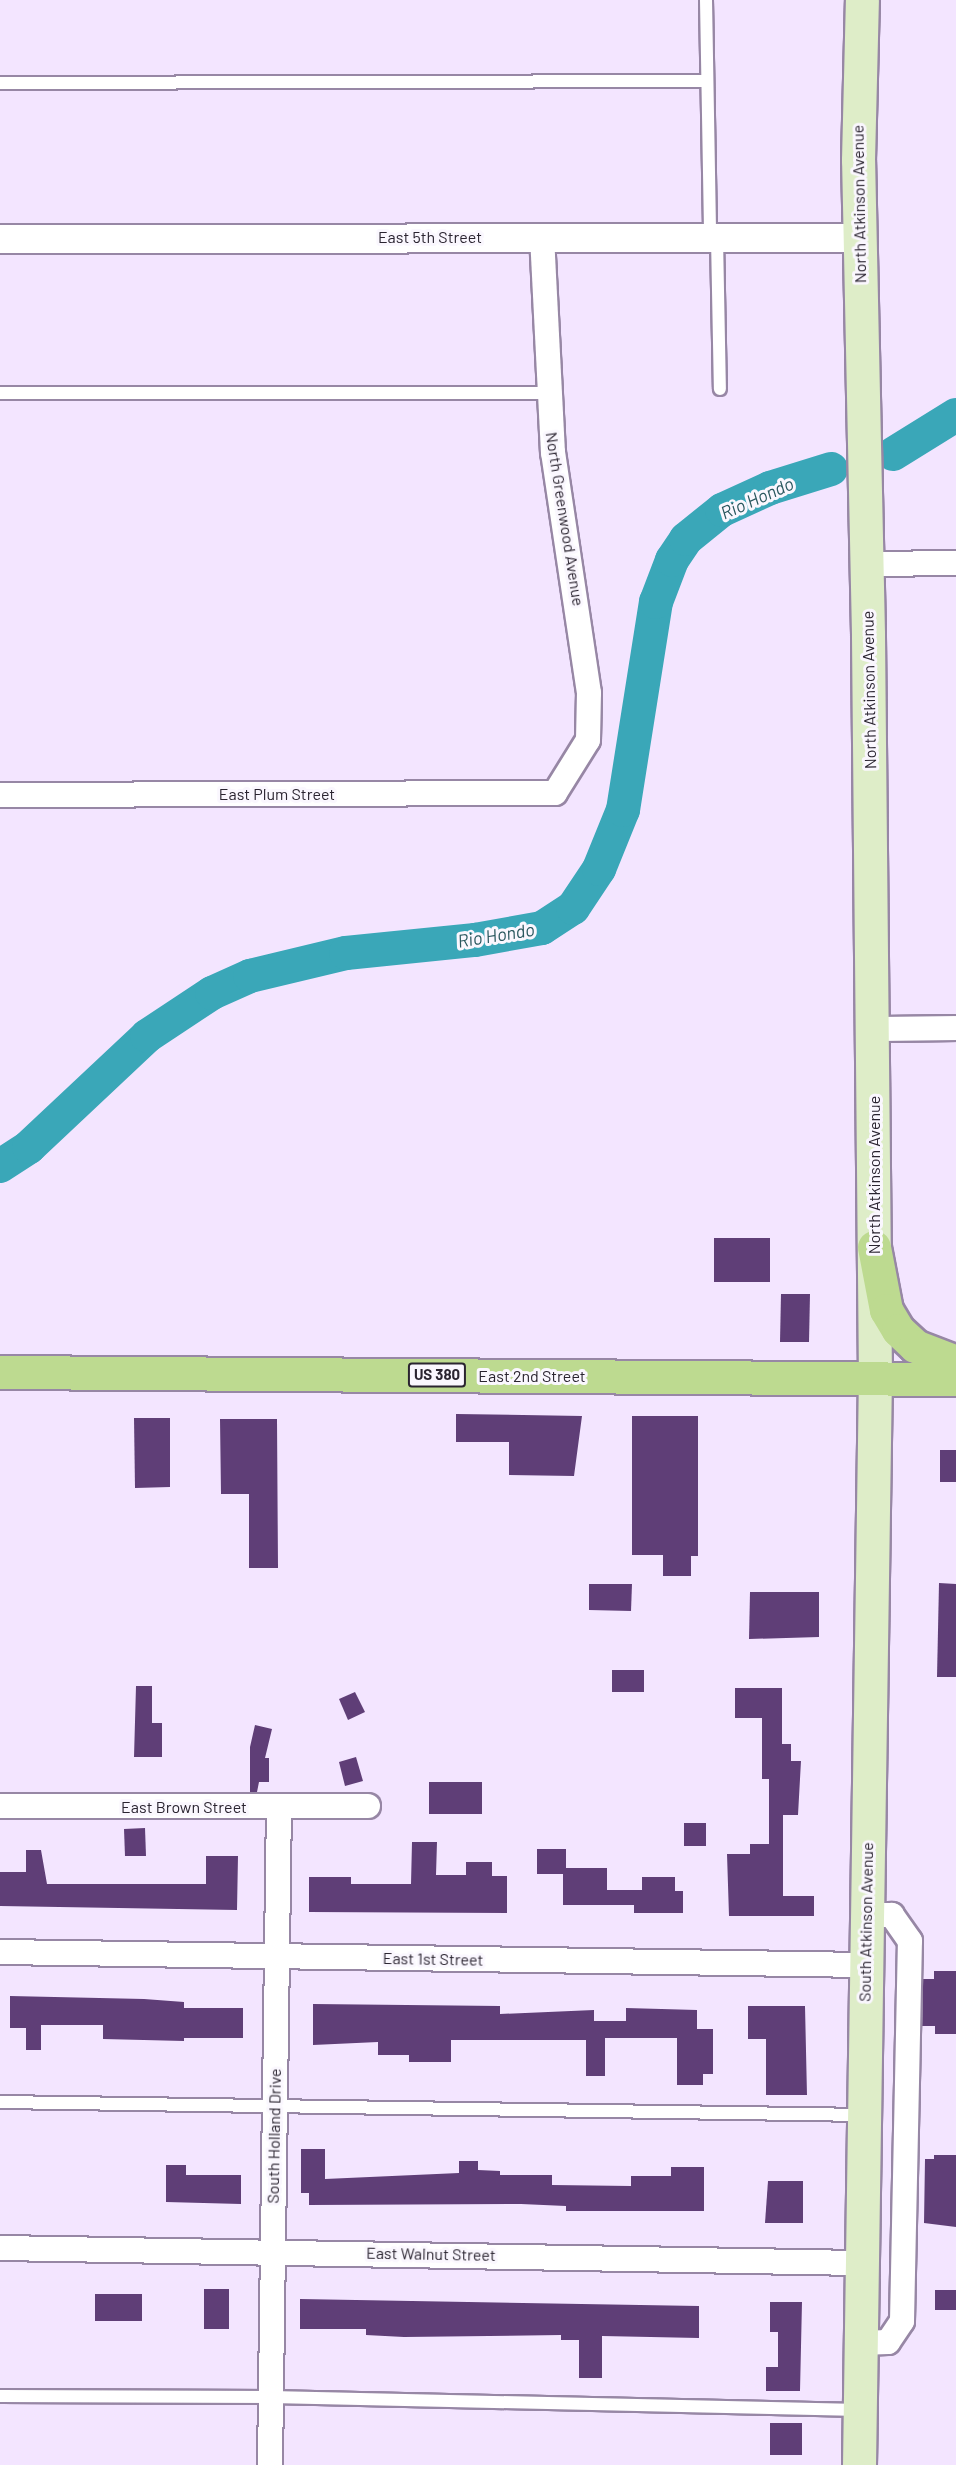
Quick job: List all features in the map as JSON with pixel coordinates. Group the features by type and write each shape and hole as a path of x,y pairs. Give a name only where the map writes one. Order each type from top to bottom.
{"main road":[{"name":"North Atkinson Avenue","path":"862,0 860,238 867,564 875,1379"},
{"path":"874,1247 886,1310 897,1330 915,1346 956,1362"},
{"name":"East 2nd Street","path":"0,1372 956,1379"},
{"name":"South Atkinson Avenue","path":"859,2465 875,1379"}],"street":[{"name":"East 5th Street","path":"0,239 543,236 860,238"},
{"name":"North Greenwood Avenue","path":"543,236 553,453 589,693 588,740 555,793"},
{"path":"867,564 956,563"},
{"name":"East Plum Street","path":"0,795 555,793"},
{"path":"873,1029 956,1028"},
{"name":"East Brown Street","path":"0,1806 368,1806"},
{"name":"South Holland Drive","path":"270,2465 279,1807"},
{"path":"861,2343 888,2343 902,2321 910,1941 892,1915 867,1915"},
{"name":"East 1st Street","path":"0,1952 866,1965"},
{"name":"East Walnut Street","path":"0,2248 862,2263"}],"lane":[{"path":"706,0 705,81 720,389"},
{"path":"0,83 705,81"},
{"path":"0,393 549,393"},
{"path":"0,2102 275,2103 864,2115"},
{"path":"0,2396 271,2397 860,2410"}],"building":[{"path":"714,1238 770,1238 770,1282 714,1282"},
{"path":"781,1294 810,1294 809,1342 780,1342"},
{"path":"456,1414 582,1416 574,1476 509,1475 509,1442 456,1442"},
{"path":"632,1416 698,1416 698,1556 691,1556 691,1576 663,1576 663,1555 632,1555"},
{"path":"134,1418 170,1418 170,1487 135,1488"},
{"path":"220,1419 277,1419 278,1568 249,1568 249,1494 221,1494"},
{"path":"940,1450 956,1450 956,1482 940,1482"},
{"path":"939,1583 956,1584 956,1677 937,1677"},
{"path":"589,1584 632,1584 631,1611 589,1610"},
{"path":"750,1592 819,1592 819,1637 749,1639"},
{"path":"612,1670 644,1670 644,1692 612,1692"},
{"path":"136,1686 152,1686 152,1723 162,1723 162,1757 134,1757"},
{"path":"735,1688 782,1688 782,1744 791,1744 791,1761 801,1761 798,1815 783,1815 783,1896 814,1896 814,1916 729,1916 727,1854 750,1854 750,1844 769,1844 769,1779 762,1779 762,1718 735,1718"},
{"path":"355,1692 365,1712 348,1720 339,1699"},
{"path":"255,1725 272,1729 265,1758 269,1758 269,1782 259,1782 257,1792 250,1792 250,1747"},
{"path":"356,1757 363,1781 345,1786 339,1762"},
{"path":"429,1782 482,1782 482,1814 429,1814"},
{"path":"684,1823 706,1823 706,1846 684,1846"},
{"path":"145,1828 146,1856 125,1856 124,1829"},
{"path":"412,1842 437,1842 436,1875 466,1875 466,1862 492,1862 492,1876 507,1876 507,1913 309,1912 309,1877 351,1877 351,1884 411,1884"},
{"path":"537,1849 566,1849 566,1868 607,1868 607,1890 642,1890 642,1877 675,1877 675,1891 683,1891 683,1913 634,1913 634,1905 563,1905 563,1874 537,1874"},
{"path":"26,1850 41,1850 47,1884 206,1884 206,1856 238,1856 237,1910 0,1906 0,1872 26,1872"},
{"path":"934,1971 956,1971 956,2034 935,2034 935,2026 922,2026 923,1979 934,1979"},
{"path":"10,1996 144,1999 184,2002 184,2008 243,2008 243,2038 184,2038 184,2041 103,2039 103,2025 41,2025 41,2050 26,2050 26,2028 10,2028"},
{"path":"313,2004 500,2006 500,2014 594,2010 594,2021 626,2021 626,2008 697,2010 697,2029 713,2029 713,2074 703,2074 703,2085 677,2085 677,2038 605,2038 605,2076 586,2076 586,2040 451,2040 451,2062 409,2062 409,2055 378,2055 378,2042 313,2045"},
{"path":"748,2006 805,2006 807,2095 766,2095 766,2039 748,2039"},
{"path":"301,2149 325,2149 325,2179 459,2173 459,2161 478,2161 478,2170 500,2171 500,2175 552,2175 552,2185 631,2186 631,2176 671,2176 671,2167 704,2167 704,2211 566,2211 566,2206 521,2204 309,2205 309,2193 301,2193"},
{"path":"934,2155 956,2155 956,2227 924,2223 925,2159 934,2159"},
{"path":"166,2165 186,2165 186,2175 241,2175 241,2204 166,2202"},
{"path":"768,2181 803,2181 803,2223 765,2223"},
{"path":"204,2289 229,2289 229,2329 204,2329"},
{"path":"935,2290 956,2290 956,2310 935,2310"},
{"path":"95,2294 142,2294 142,2321 95,2321"},
{"path":"300,2299 699,2306 699,2338 602,2336 602,2378 579,2378 579,2340 561,2340 561,2335 404,2337 366,2335 366,2329 300,2329"},
{"path":"770,2302 802,2302 800,2391 766,2391 766,2367 778,2367 778,2332 770,2332"},
{"path":"770,2423 802,2423 802,2455 770,2455"}],"waterway":[{"name":"Rio Hondo","path":"893,454 956,415"},
{"name":"Rio Hondo","path":"0,1166 29,1147 147,1036 212,993 250,976 346,953 475,940 542,928 573,908 599,869 623,810 656,602 672,560 686,539 722,510 770,488 831,469"}]}
